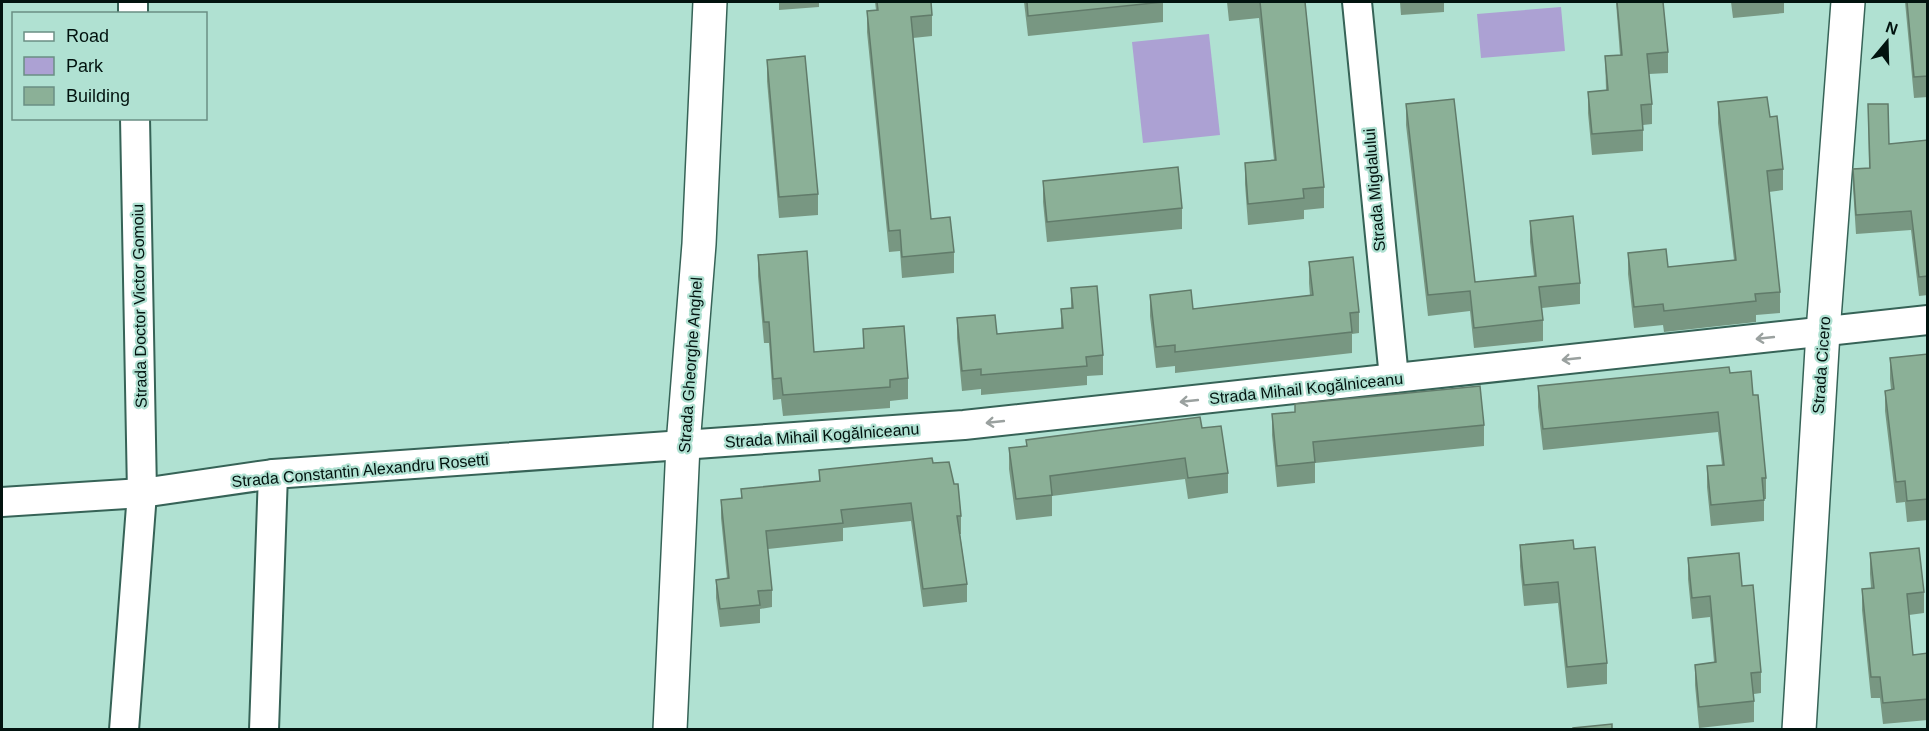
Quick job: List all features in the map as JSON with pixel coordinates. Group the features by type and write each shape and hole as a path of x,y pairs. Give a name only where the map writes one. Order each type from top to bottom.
{"street":[{"name":"Strada Gheorghe Anghel","path":"670,729 683,445 699,243 710,2"},
{"name":"Strada Migdalului","path":"1357,2 1394,378"},
{"name":"Strada Cicero","path":"1799,729 1823,332 1848,2"},
{"name":"Strada Doctor Victor Gomoiu","path":"124,729 142,494 135,120"},
{"name":"Strada Mihail Kogălniceanu","path":"683,445 964,425 1928,320"},
{"name":"Strada Constantin Alexandru Rosetti","path":"2,502 142,494 273,474 683,445"},
{"path":"264,729 273,474"}],"green space":[{"path":"1561,7 1565,51 1481,58 1477,14"},
{"path":"1209,34 1220,135 1143,143 1132,42"}],"building":[{"path":"877,2 931,2 932,15 911,17 931,219 950,217 954,252 902,257 900,230 889,231 867,11 878,10"},
{"path":"1027,2 1163,2 1028,16"},
{"path":"1260,2 1305,2 1324,187 1303,189 1304,198 1248,204 1245,163 1276,160"},
{"path":"1617,2 1663,2 1668,52 1647,54 1652,104 1641,105 1643,130 1592,134 1588,92 1608,90 1605,56 1622,55"},
{"path":"1907,2 1928,2 1928,76 1914,77"},
{"path":"805,56 818,194 779,197 767,60"},
{"path":"1767,97 1770,117 1777,116 1783,169 1767,171 1780,292 1755,294 1756,301 1664,311 1663,304 1634,307 1628,253 1666,249 1668,267 1736,260 1718,102"},
{"path":"1454,99 1475,282 1536,276 1530,221 1573,216 1580,283 1539,287 1543,320 1474,328 1470,291 1428,295 1406,104"},
{"path":"1868,104 1888,104 1889,144 1928,140 1928,276 1919,277 1911,211 1856,215 1853,169 1870,168"},
{"path":"1178,167 1182,208 1047,222 1043,181"},
{"path":"807,251 814,352 864,348 863,329 904,326 908,378 890,380 890,387 783,395 781,378 773,379 769,322 764,322 758,255"},
{"path":"1353,257 1359,312 1350,313 1352,332 1175,352 1175,345 1156,347 1150,295 1191,290 1193,309 1313,295 1309,262"},
{"path":"1097,286 1103,355 1086,357 1087,366 981,375 981,369 962,371 957,318 995,315 997,334 1063,328 1061,309 1073,308 1071,288"},
{"path":"1928,354 1928,499 1907,501 1905,481 1896,482 1885,391 1894,389 1890,358"},
{"path":"1729,367 1730,373 1751,371 1753,395 1758,395 1766,478 1762,478 1764,500 1711,505 1707,466 1724,465 1718,412 1543,429 1538,386"},
{"path":"1480,386 1484,425 1313,442 1315,462 1277,466 1272,414 1295,412 1295,404"},
{"path":"1200,417 1202,428 1221,426 1228,473 1188,478 1185,458 1050,476 1052,495 1016,499 1009,448 1027,446 1026,440"},
{"path":"932,458 933,463 949,462 954,484 958,484 961,516 957,516 967,584 923,589 911,503 841,510 843,523 766,531 772,590 758,591 760,605 720,609 716,580 729,578 721,500 742,498 741,489 820,481 819,470"},
{"path":"1573,540 1574,549 1595,547 1607,663 1567,667 1558,582 1524,585 1520,545"},
{"path":"1919,548 1924,592 1907,594 1913,655 1928,653 1928,699 1883,703 1880,677 1871,677 1862,589 1874,588 1870,553"},
{"path":"1739,553 1742,586 1753,585 1761,672 1751,673 1754,701 1699,707 1695,665 1716,662 1710,596 1692,598 1688,558"},
{"path":"1612,724 1612,729 1573,729 1573,728"}]}
